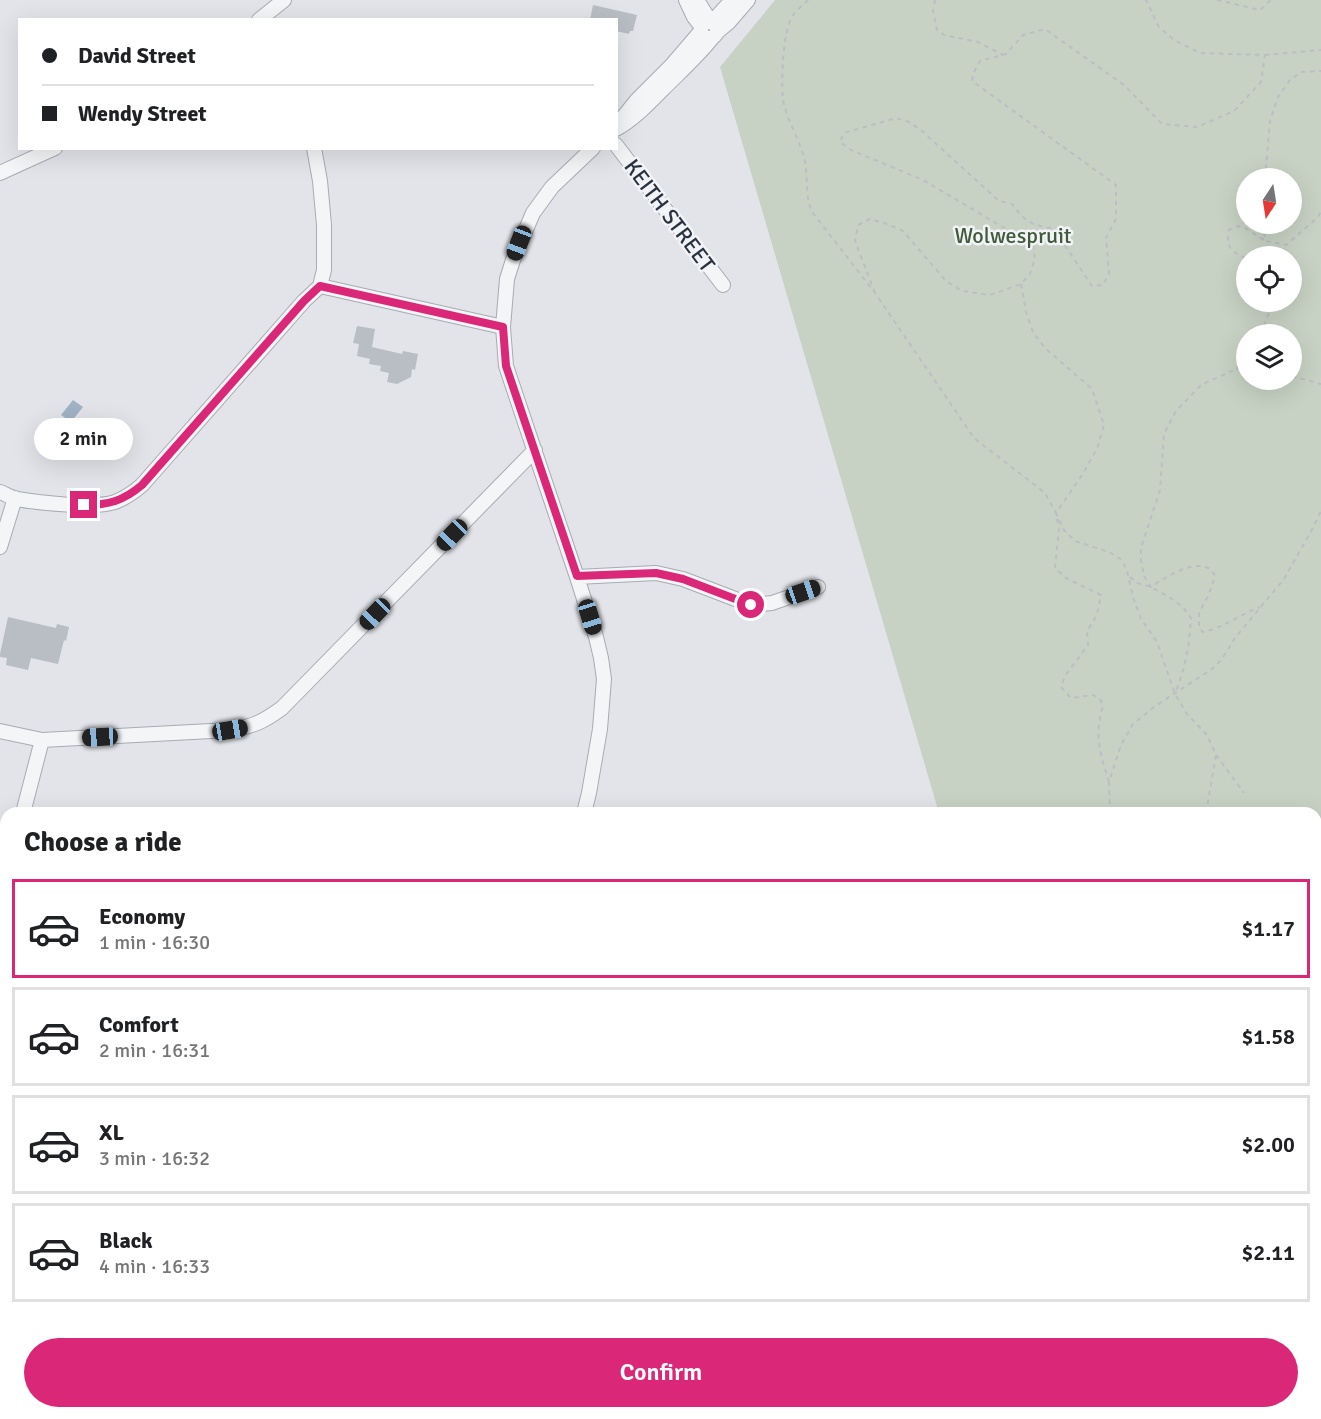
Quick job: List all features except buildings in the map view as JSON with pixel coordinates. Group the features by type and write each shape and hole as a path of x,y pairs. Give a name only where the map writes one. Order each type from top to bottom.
{"street":[{"path":"262,18 284,0"},
{"path":"686,0 688,6 709,28"},
{"path":"697,0 709,28"},
{"path":"618,125 636,101 709,28 732,0"},
{"path":"709,28 729,22 748,0"},
{"name":"KEITH STREET","path":"618,148 723,285"},
{"path":"0,173 51,150"},
{"path":"0,492 15,498 44,503 103,505 131,495 142,485 320,286 324,270 324,225 314,150"},
{"path":"586,807 600,729 604,680 601,658 577,576 506,366 503,327 507,279 533,213 552,187 591,150"},
{"path":"320,286 503,327"},
{"path":"0,731 42,740 230,730 259,724 282,708 535,450"},
{"path":"0,547 15,498"},
{"path":"577,576 656,573 683,579 751,605 772,603 818,587"},
{"path":"25,807 42,740"}],"path":[{"path":"808,0 793,15 787,30 782,80 784,104 805,162 808,203 812,212 875,293 974,438 1045,493 1064,530 1075,541 1109,552 1122,560 1141,619 1157,642 1175,694 1187,714 1207,735 1216,755 1244,793"},
{"path":"935,0 933,11 937,30 944,35 978,42 1003,55"},
{"path":"1146,0 1159,27 1174,40 1200,52 1265,55 1321,50"},
{"path":"1217,0 1260,10 1271,0"},
{"path":"875,293 855,241 858,225 870,219 903,231 946,281 962,291 990,295 1021,284 1030,274 1035,259 1033,246 923,180 851,150 840,142 844,133 896,118 909,122 921,130 999,201 1012,204 1030,223 1054,229 1092,286 1103,285 1108,274 1106,238 1116,219 1116,184 972,81 980,62 1006,54 1023,35 1045,28 1124,85 1162,124 1197,127 1234,111 1261,82 1265,55"},
{"path":"1266,168 1270,121 1278,97 1290,80 1301,72 1321,71"},
{"path":"1236,254 1232,252 1227,242 1229,230 1238,226 1266,241 1286,245 1321,212"},
{"path":"1264,234 1266,241"},
{"path":"1021,284 1026,312 1033,332 1045,348 1092,389 1104,425 1097,449 1056,513 1059,529 1055,568 1066,578 1101,595 1097,615 1087,631 1088,645 1065,676 1061,687 1071,698 1093,695 1100,699 1103,706 1098,722 1100,752 1109,782 1110,807"},
{"path":"1151,587 1144,576 1141,548 1160,490 1164,434 1176,411 1202,385 1236,369"},
{"path":"1302,379 1321,384"},
{"path":"1109,782 1121,745 1133,724 1154,707 1212,669 1284,579 1321,511"},
{"path":"1151,587 1174,573 1193,567 1206,566 1213,571 1215,576 1199,613 1198,628"},
{"path":"1128,576 1183,607 1191,618 1184,668 1175,694"},
{"path":"1198,628 1203,632 1212,630 1260,608"},
{"path":"1190,633 1198,628"},
{"path":"1207,807 1216,755"}],"green space":[{"name":"Wolwespruit","path":"775,0 1321,0 1321,807 937,807 720,67"}],"water":[{"path":"73,400 83,407 71,422 61,415"}],"route":[{"path":"84,505 103,505 114,502 131,495 142,485 304,301 320,286 503,327 506,366 577,576 656,573 683,579 751,605"}]}
